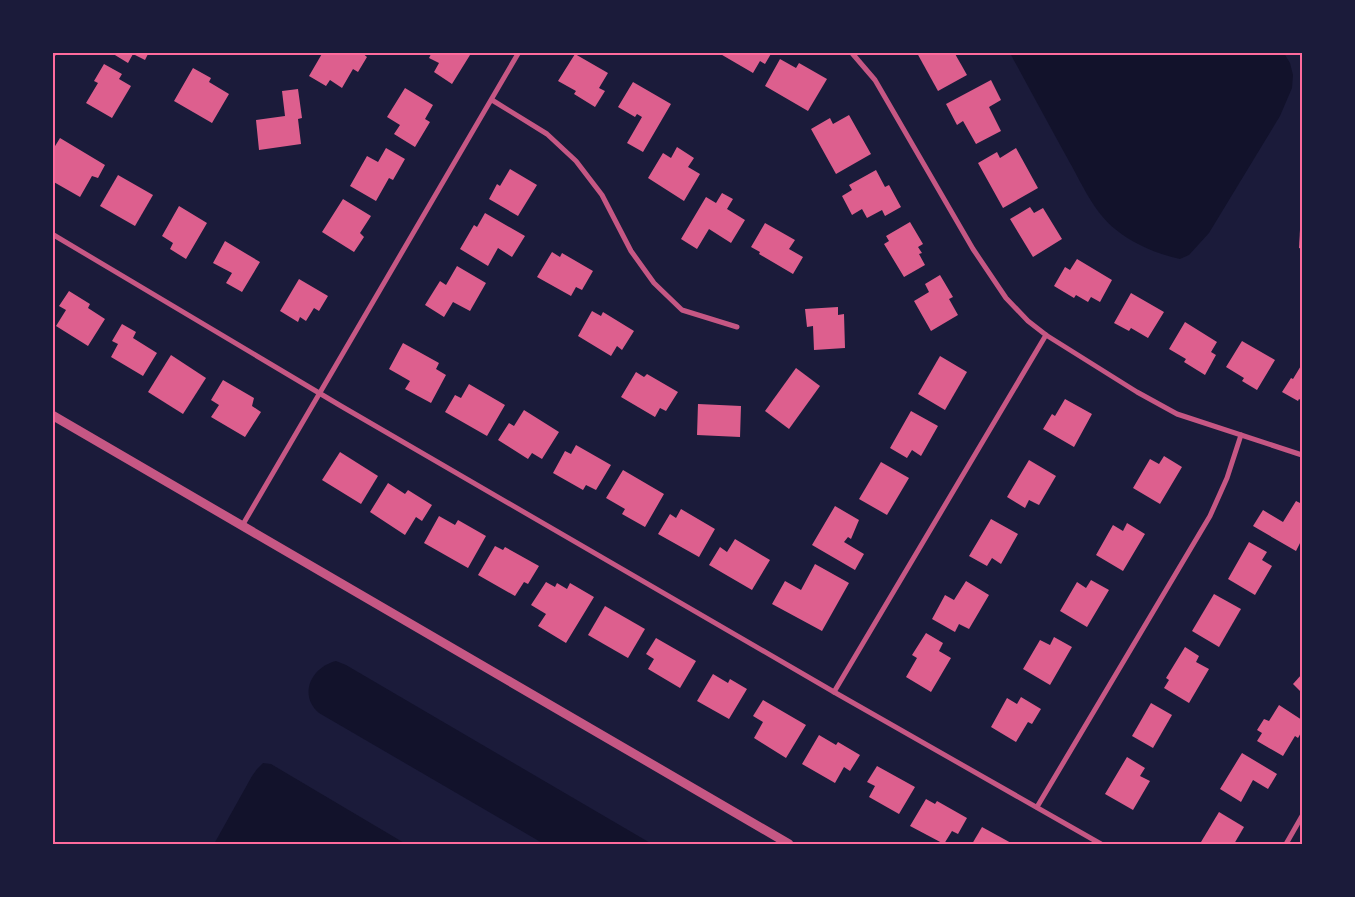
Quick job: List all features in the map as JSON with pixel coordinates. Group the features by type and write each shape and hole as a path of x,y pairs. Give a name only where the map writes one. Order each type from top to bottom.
{"street":[{"path":"52,56 55,52"},
{"path":"242,526 519,52"},
{"path":"851,52 874,80 978,258 1006,298 1028,321 1046,335 1176,414 1302,455"},
{"path":"492,100 547,134 576,161 602,195 631,251 654,283 682,310 737,327"},
{"path":"52,234 834,692 1101,844"},
{"path":"834,692 1046,335"},
{"path":"52,416 789,844"},
{"path":"1037,807 1210,516 1227,478 1241,435"},
{"path":"1286,844 1302,816"}],"shaded area":[{"path":"1010,53 1284,53 1290,63 1293,75 1292,88 1280,116 1209,233 1189,255 1180,259 1137,244 1115,229 1101,215 1084,190"},
{"path":"336,661 346,665 652,844 544,844 319,713 309,698 310,682 320,669"},
{"path":"263,763 271,764 406,844 214,844 252,776"}],"building":[{"path":"110,52 149,52 145,60 133,54 128,63"},
{"path":"323,52 361,52 367,57 358,72 353,69 342,88 330,80 326,86 309,76"},
{"path":"432,52 465,52 470,55 452,84 434,72 439,63 429,58"},
{"path":"717,52 772,52 765,64 760,61 753,73"},
{"path":"954,52 967,75 938,91 917,53"},
{"path":"575,54 608,73 599,88 605,91 595,107 574,94 576,91 558,81"},
{"path":"780,59 796,68 799,63 827,79 808,111 765,86"},
{"path":"104,64 122,74 119,79 131,86 112,118 86,103 98,83 94,81"},
{"path":"193,68 211,78 209,82 229,94 212,123 174,101"},
{"path":"991,80 1001,100 989,107 1001,131 976,144 963,121 957,125 946,104"},
{"path":"633,82 671,104 643,152 627,143 642,117 637,114 635,117 618,107"},
{"path":"405,88 433,105 425,119 430,122 415,147 394,134 400,125 387,117"},
{"path":"298,89 302,118 298,119 301,144 259,150 256,120 285,116 282,91"},
{"path":"849,115 871,154 836,174 811,129 830,118 833,124"},
{"path":"60,138 105,165 98,178 92,176 80,197 52,181 52,151"},
{"path":"677,147 694,158 688,167 700,174 684,201 648,178 663,153 671,158"},
{"path":"386,148 405,159 393,180 389,178 376,201 350,186 367,156 378,162"},
{"path":"1016,148 1038,188 1003,208 978,163 997,152 1000,158"},
{"path":"510,169 537,185 518,216 489,199 497,184 500,186"},
{"path":"876,170 885,187 889,185 901,207 885,216 882,210 867,218 862,209 852,215 842,196 852,190 849,185"},
{"path":"118,175 153,195 135,226 100,206"},
{"path":"722,193 733,199 727,209 745,220 731,243 709,229 697,249 681,239 706,197 716,203"},
{"path":"343,199 371,216 360,233 364,237 354,252 322,232"},
{"path":"179,206 207,223 186,259 170,249 173,243 162,236"},
{"path":"1030,207 1034,213 1043,208 1062,239 1033,257 1010,219"},
{"path":"485,213 525,236 512,257 498,248 488,266 460,249 474,225 477,227"},
{"path":"910,222 923,244 918,247 922,253 919,254 925,265 904,277 884,244 889,241 886,236"},
{"path":"765,223 795,240 789,249 803,257 793,274 759,254 760,252 751,247"},
{"path":"1300,230 1302,230 1302,249 1299,248"},
{"path":"225,241 260,262 242,292 226,283 232,273 213,263"},
{"path":"552,252 560,257 562,253 593,271 582,290 576,287 571,296 537,277"},
{"path":"1077,259 1112,280 1100,302 1091,297 1088,302 1076,295 1074,298 1054,286 1065,267 1070,270"},
{"path":"457,266 486,283 470,311 453,302 444,317 425,305 440,281 446,285"},
{"path":"940,275 953,297 949,299 958,315 931,331 914,301 929,292 925,284"},
{"path":"299,279 328,296 319,311 314,308 306,321 300,317 298,322 280,311"},
{"path":"69,291 90,304 88,308 105,319 88,346 56,326 66,310 59,306"},
{"path":"1131,293 1164,312 1148,338 1131,328 1129,331 1114,323"},
{"path":"838,307 838,315 844,314 845,348 814,350 813,326 807,327 805,309"},
{"path":"592,311 601,316 603,312 634,331 622,350 617,346 611,356 578,336"},
{"path":"1185,322 1217,342 1211,352 1216,355 1205,375 1184,362 1186,359 1169,349"},
{"path":"122,324 136,332 133,338 157,353 143,376 111,357 118,344 112,341"},
{"path":"1242,341 1275,360 1257,390 1242,381 1244,378 1226,367"},
{"path":"403,343 439,363 436,369 446,375 431,403 405,389 410,381 389,369"},
{"path":"171,355 206,378 183,414 148,392"},
{"path":"940,356 967,372 945,410 918,394"},
{"path":"1302,364 1302,401 1299,399 1298,401 1282,392"},
{"path":"796,368 820,386 789,429 765,411"},
{"path":"636,372 644,377 647,374 678,392 666,411 660,408 655,417 621,397"},
{"path":"223,380 254,398 252,406 261,412 245,437 211,417 219,405 211,400"},
{"path":"469,384 505,405 487,436 445,412 455,395 461,398"},
{"path":"1065,399 1092,414 1074,447 1043,429 1052,414 1055,416"},
{"path":"698,404 741,406 740,437 697,435"},
{"path":"524,410 559,432 542,459 532,453 528,459 498,440 509,423 514,426"},
{"path":"911,411 938,426 921,456 912,450 907,458 890,448"},
{"path":"576,445 611,465 596,490 586,485 583,490 553,473 565,451 571,454"},
{"path":"340,452 378,476 361,504 322,480"},
{"path":"1164,456 1182,467 1160,504 1133,488 1150,459 1159,464"},
{"path":"1029,460 1056,476 1039,505 1029,500 1025,508 1007,497"},
{"path":"881,462 909,478 887,515 859,499"},
{"path":"623,470 664,494 645,527 622,514 625,509 606,498"},
{"path":"388,483 405,494 408,490 432,505 422,521 416,517 405,535 370,512"},
{"path":"1296,501 1302,504 1302,539 1296,551 1253,526 1263,510 1283,522"},
{"path":"835,506 859,520 851,539 848,537 844,542 864,554 855,570 812,545"},
{"path":"681,509 715,529 699,557 658,534 670,514 676,518"},
{"path":"439,516 455,525 458,520 486,536 468,568 424,543"},
{"path":"991,519 1018,534 1001,564 992,558 987,566 969,556"},
{"path":"1127,523 1145,534 1123,571 1096,555 1113,525 1123,531"},
{"path":"735,539 770,560 752,590 709,565 720,547 727,552"},
{"path":"1249,542 1267,552 1262,560 1272,566 1255,595 1228,579"},
{"path":"495,546 503,550 505,547 539,566 528,584 524,582 515,596 478,575"},
{"path":"815,564 849,583 822,631 772,604 785,581 801,590"},
{"path":"1091,580 1109,590 1087,627 1060,611 1077,582 1086,588"},
{"path":"966,581 989,595 969,629 959,624 955,632 932,619 945,595 954,600"},
{"path":"546,582 555,587 557,583 567,589 570,583 594,597 566,643 538,626 546,614 531,605"},
{"path":"1214,594 1241,609 1219,647 1192,631"},
{"path":"605,606 645,629 628,658 588,635"},
{"path":"926,633 943,643 939,651 951,658 931,692 906,677 917,658 912,655"},
{"path":"1054,637 1072,647 1050,685 1023,669 1040,640 1050,645"},
{"path":"656,638 696,661 680,688 648,669 654,659 646,654"},
{"path":"1185,647 1199,656 1196,662 1209,669 1189,703 1164,688 1169,680 1166,678"},
{"path":"713,674 728,683 730,679 747,689 729,719 697,701"},
{"path":"1302,674 1302,693 1293,684"},
{"path":"1021,697 1041,709 1032,724 1028,722 1016,742 991,727 1007,698 1017,704"},
{"path":"763,700 806,725 786,758 754,738 763,722 753,716"},
{"path":"1151,703 1172,715 1153,748 1132,736"},
{"path":"1279,705 1302,720 1302,731 1298,738 1295,736 1283,756 1257,741 1262,733 1257,730 1264,719 1269,721"},
{"path":"819,735 836,745 838,742 860,755 850,771 844,767 835,783 802,764"},
{"path":"1242,753 1277,774 1268,789 1253,780 1241,802 1220,789"},
{"path":"1127,757 1145,768 1140,776 1150,781 1133,810 1105,794"},
{"path":"877,766 915,787 899,814 869,797 875,786 867,782"},
{"path":"926,799 935,804 937,801 967,818 958,834 952,831 944,844 910,826"},
{"path":"1219,812 1244,827 1234,844 1206,844 1201,842"},
{"path":"982,827 1013,844 972,844"}]}
